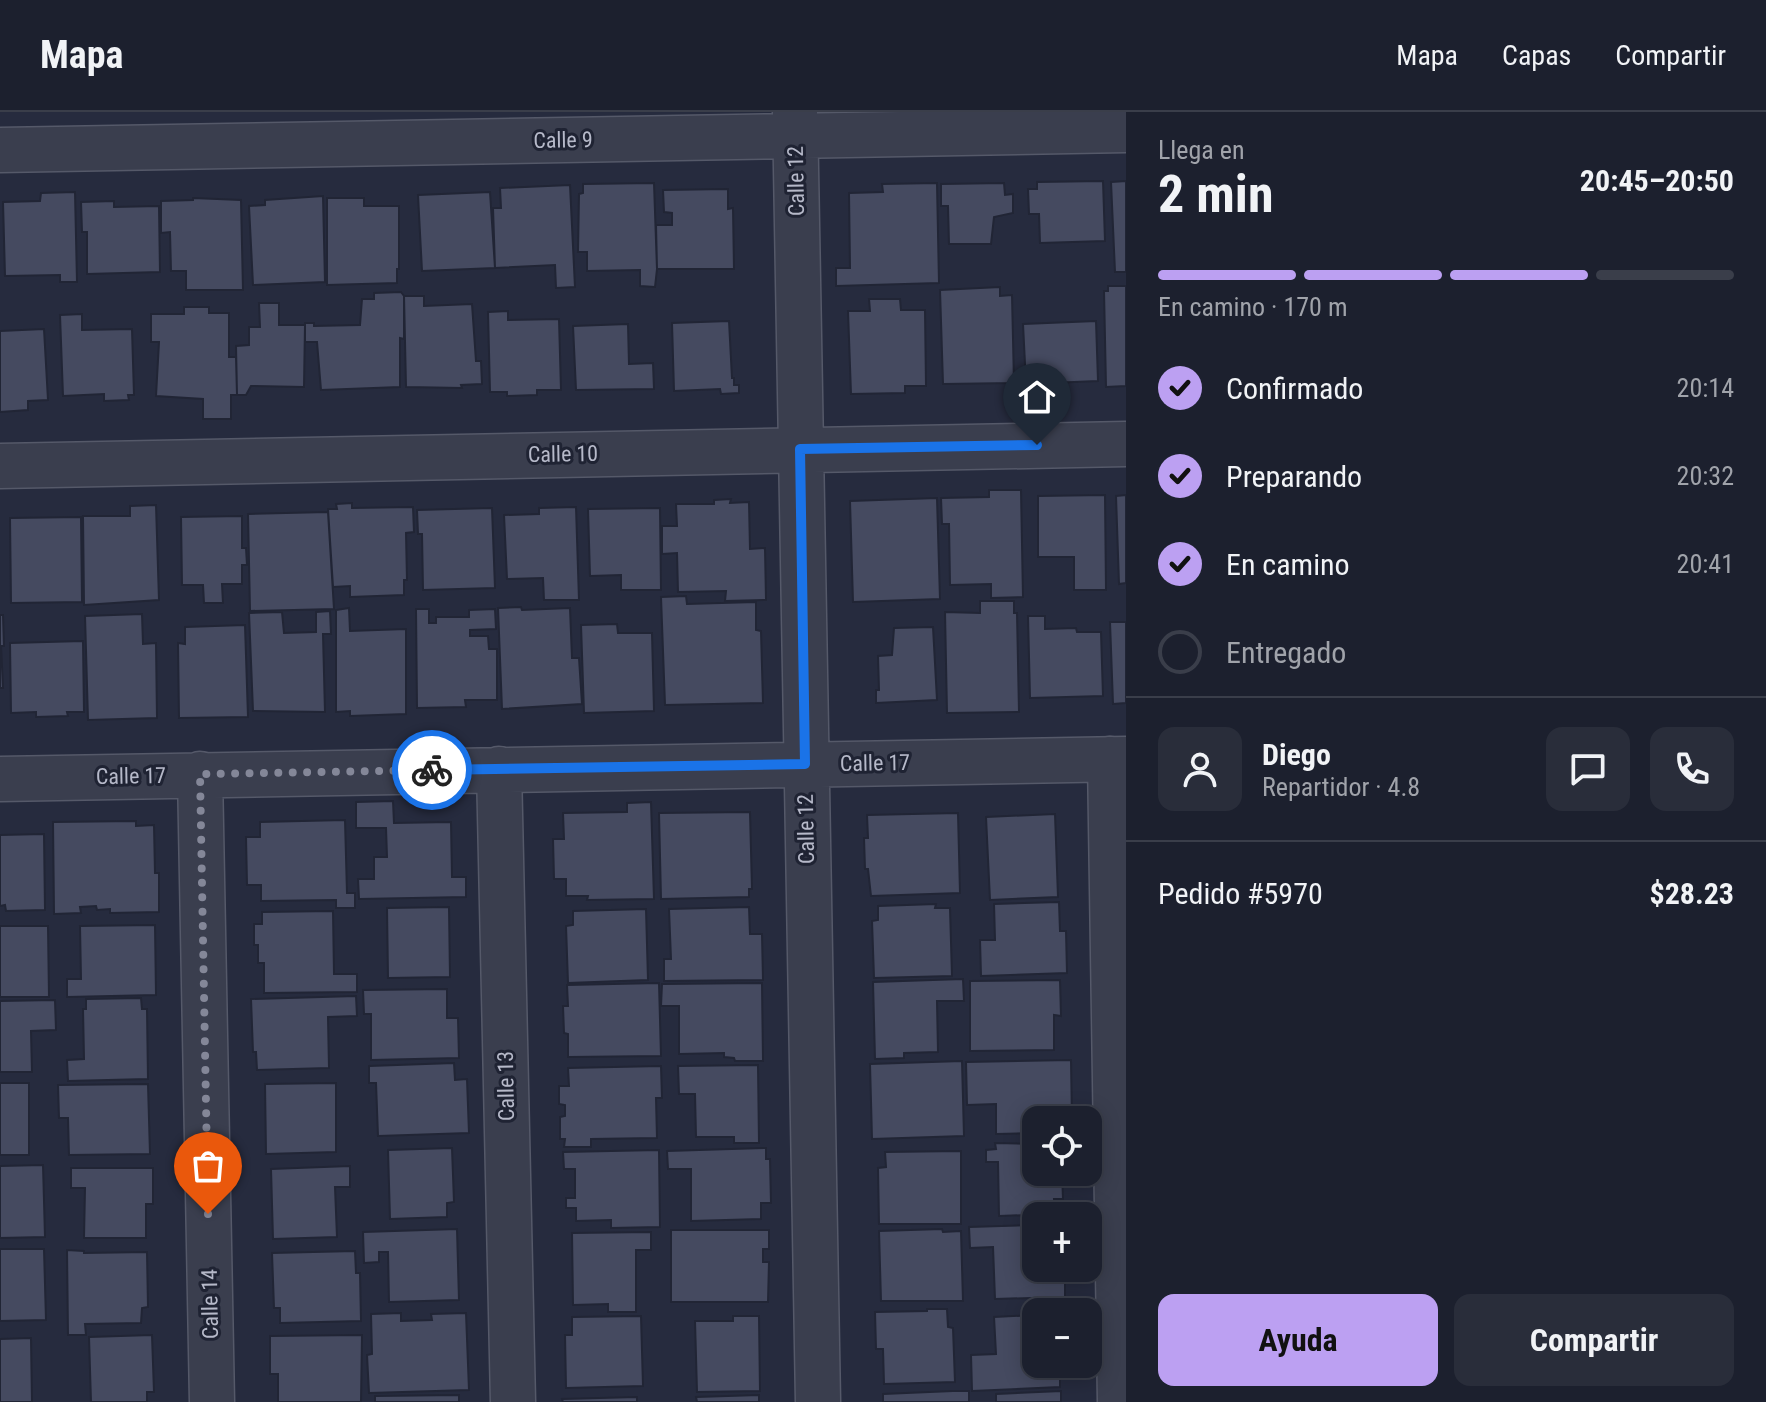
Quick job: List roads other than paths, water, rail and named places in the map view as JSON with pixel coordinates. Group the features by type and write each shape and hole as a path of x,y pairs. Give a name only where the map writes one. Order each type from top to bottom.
{"street":[{"name":"Calle 9","path":"0,150 795,124 1126,130"},
{"name":"Calle 12","path":"795,124 818,1402"},
{"name":"Calle 10","path":"0,466 1126,444"},
{"name":"Calle 17","path":"0,779 1118,759"},
{"path":"1118,759 1120,1402"},
{"name":"Calle 13","path":"499,769 513,1402"},
{"name":"Calle 14","path":"200,774 212,1402"}]}
